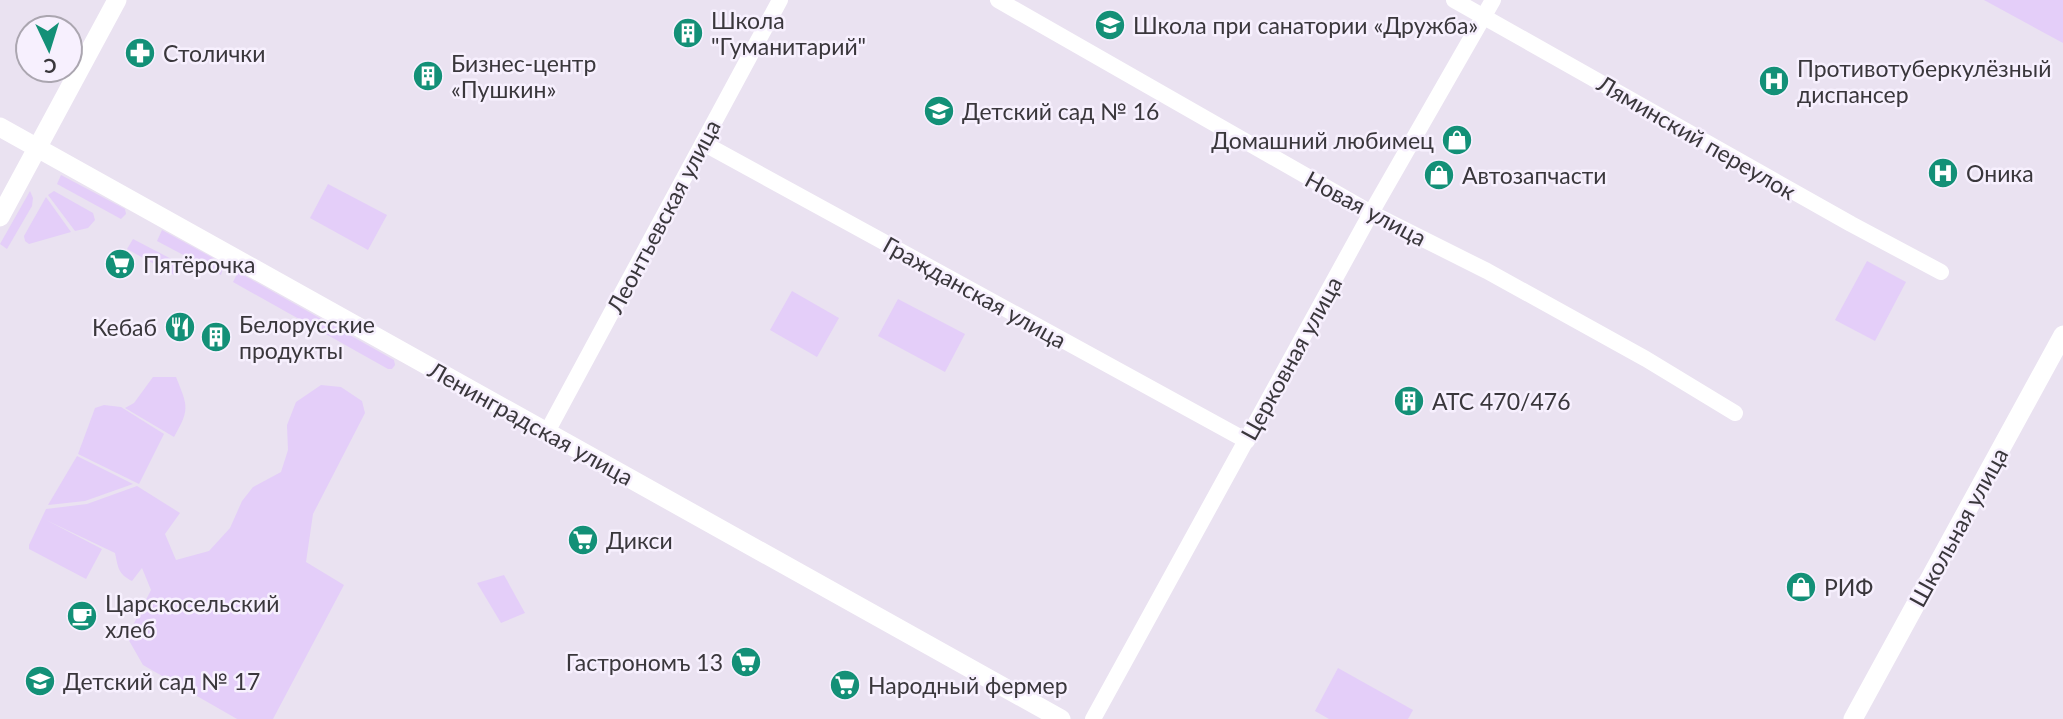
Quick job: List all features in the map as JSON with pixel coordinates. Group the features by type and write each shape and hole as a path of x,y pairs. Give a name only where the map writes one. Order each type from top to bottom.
{"street":[{"path":"0,218 117,0"},
{"name":"Леонтьевская улица","path":"547,432 780,0"},
{"name":"Новая улица","path":"998,0 1371,214 1487,271 1646,359 1735,413"},
{"name":"Ляминский переулок","path":"1454,0 1851,225 1941,272"},
{"name":"Церковная улица","path":"1093,719 1371,214 1493,0"},
{"name":"Ленинградская улица","path":"0,127 1061,719"},
{"name":"Гражданская улица","path":"702,143 1247,441"},
{"name":"Школьная улица","path":"1853,719 2063,335"}],"shaded area":[{"path":"1984,0 2063,0 2063,43"},
{"path":"61,175 125,209 126,214 121,219 57,184"},
{"path":"328,184 387,215 368,250 310,218"},
{"path":"30,191 32,206 7,249 0,244"},
{"path":"54,191 93,213 95,220 88,228 75,231 48,195"},
{"path":"46,197 71,232 29,244 24,236"},
{"path":"162,230 224,264 221,275 157,241"},
{"path":"133,239 181,264 174,275 127,249"},
{"path":"1867,261 1906,282 1875,341 1835,320"},
{"path":"238,272 394,360 395,365 388,369 233,282"},
{"path":"792,291 839,318 817,357 770,330"},
{"path":"898,299 965,334 945,372 878,336"},
{"path":"153,377 176,377 183,395 185,414 174,437 125,408 134,403"},
{"path":"321,385 341,387 362,401 365,413 313,514 306,562 344,585 273,719 237,719 143,665 127,637 151,590 142,568 132,581 121,573 115,553 46,520 102,549 86,579 29,549 29,545 46,509 87,504 137,486 180,513 165,534 176,560 209,551 230,528 242,501 253,487 281,472 288,450 287,425 296,402"},
{"path":"104,405 121,407 164,434 139,484 78,454 95,408"},
{"path":"77,456 133,484 85,501 48,505"},
{"path":"504,575 525,613 501,623 477,583"},
{"path":"1338,668 1413,710 1408,719 1329,719 1315,711"}],"place":[{"name":"Школа при санатории «Дружба»","path":"1110,25"},
{"name":"Школа \"Гуманитарий\"","path":"688,33"},
{"name":"Столички","path":"140,53"},
{"name":"Бизнес-центр «Пушкин»","path":"428,76"},
{"name":"Противотуберкулёзный диспансер","path":"1774,81"},
{"name":"Детский сад № 16","path":"939,111"},
{"name":"Домашний любимец","path":"1457,140"},
{"name":"Оника","path":"1943,173"},
{"name":"Автозапчасти","path":"1439,175"},
{"name":"Пятёрочка","path":"120,264"},
{"name":"Кебаб","path":"180,327"},
{"name":"Белорусские продукты","path":"216,337"},
{"name":"АТС 470/476","path":"1409,401"},
{"name":"Дикси","path":"583,540"},
{"name":"РИФ","path":"1801,587"},
{"name":"Царскосельский хлеб","path":"82,616"},
{"name":"Гастрономъ 13","path":"746,662"},
{"name":"Детский сад № 17","path":"40,681"},
{"name":"Народный фермер","path":"845,685"}]}
